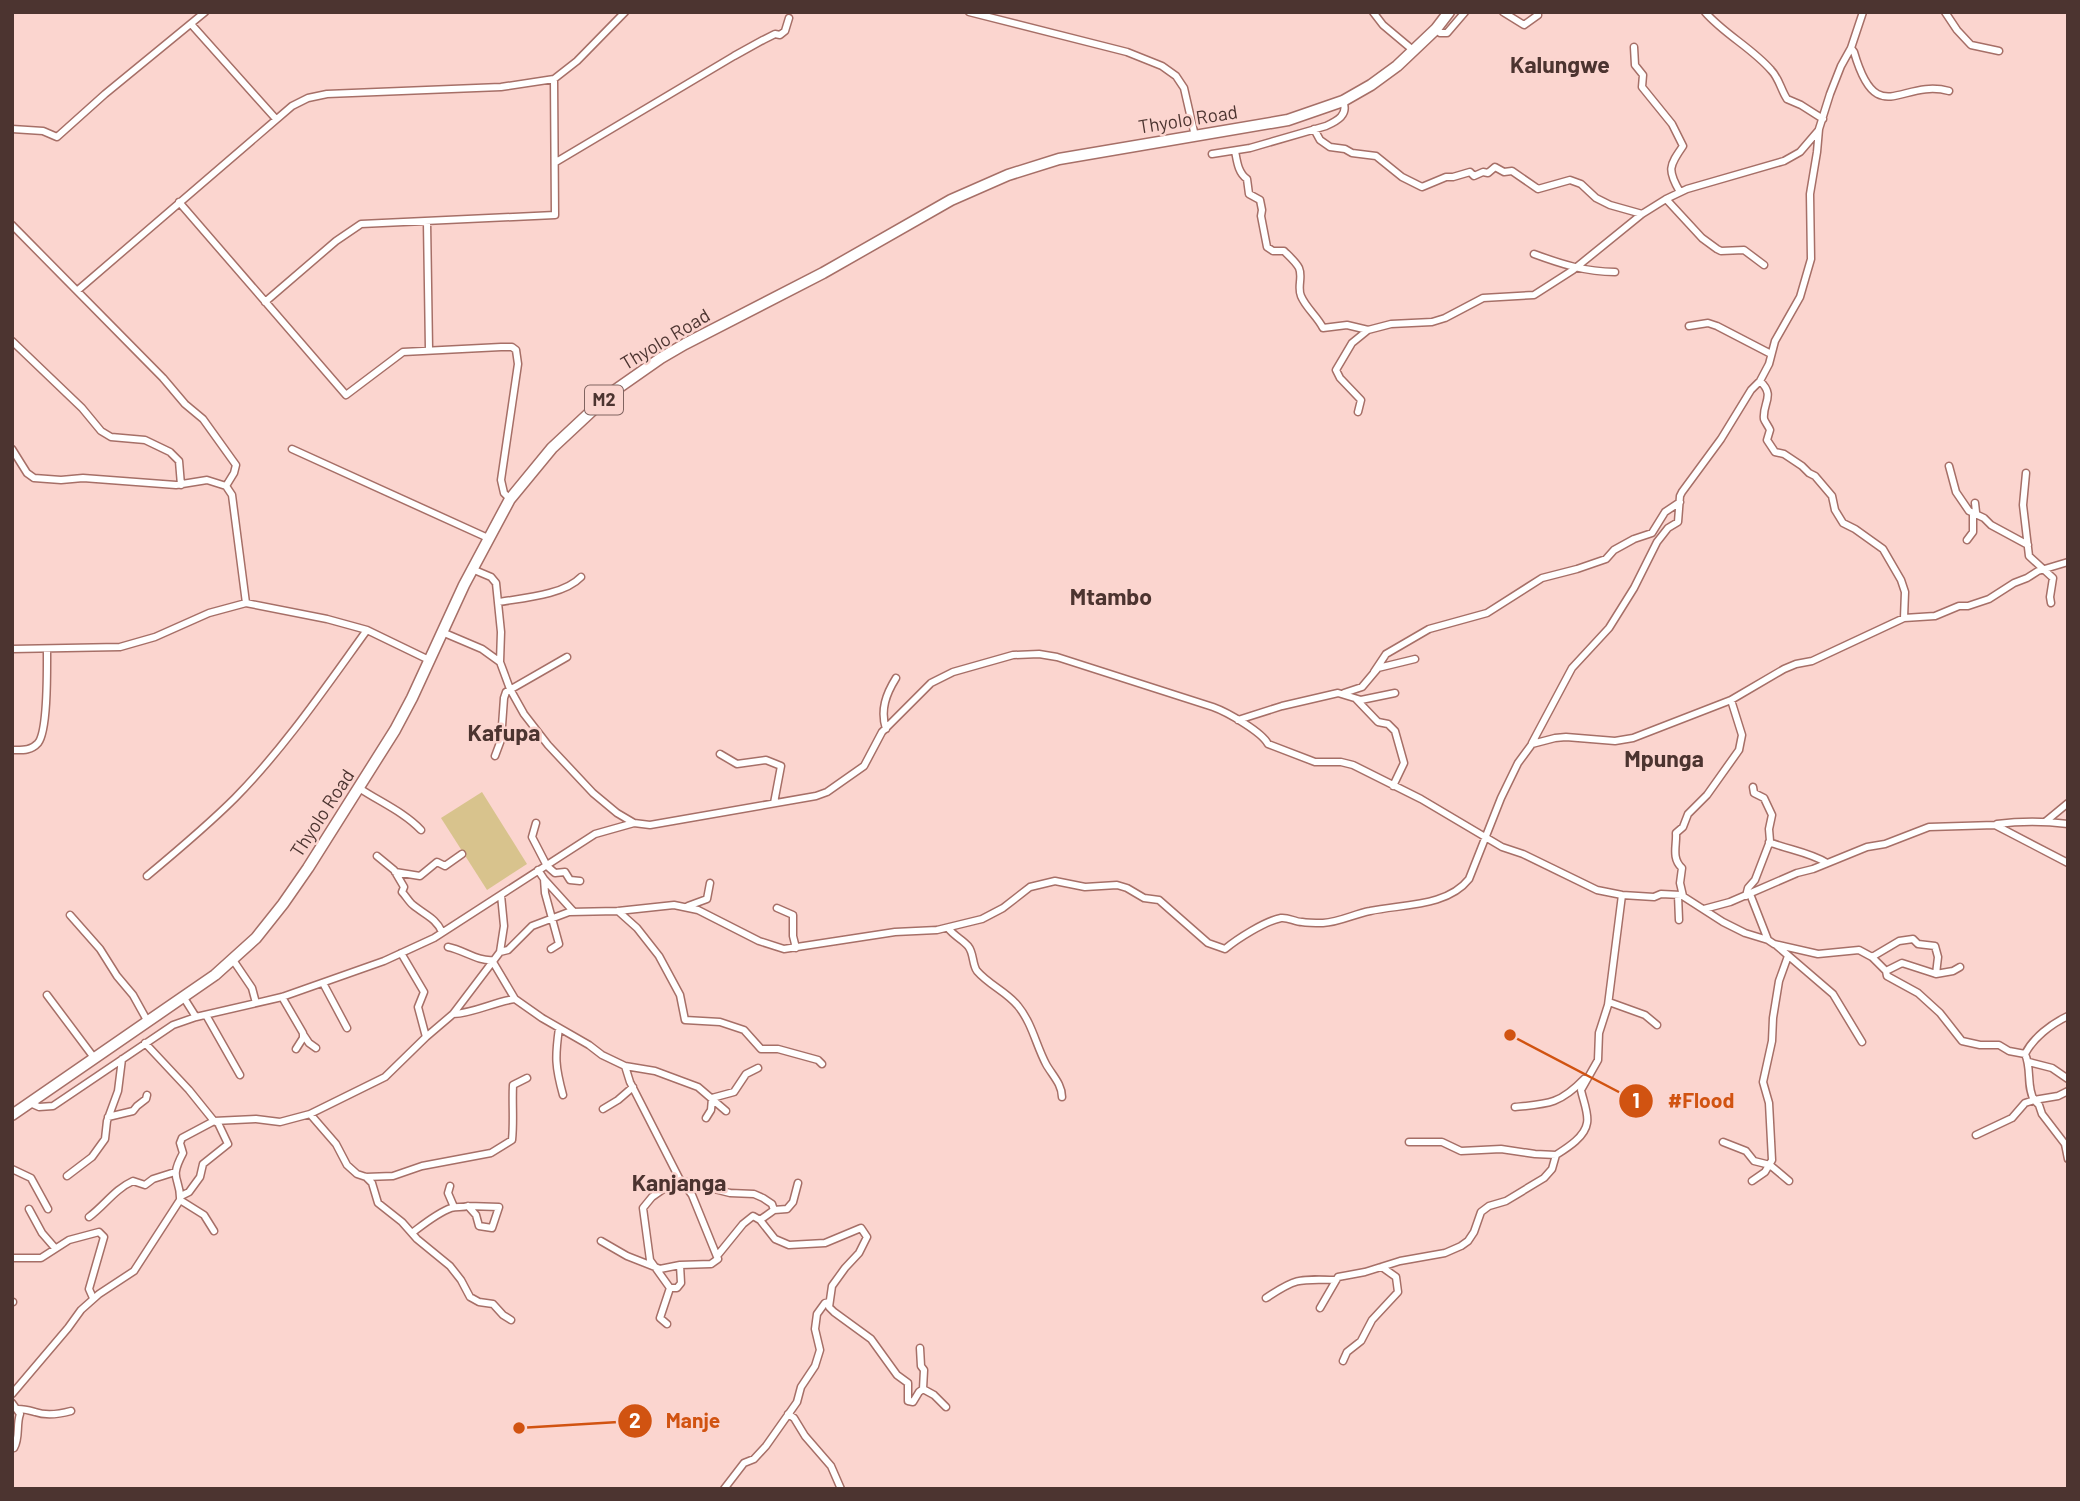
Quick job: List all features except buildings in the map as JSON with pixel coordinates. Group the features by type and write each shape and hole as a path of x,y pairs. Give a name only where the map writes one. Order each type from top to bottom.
{"highway":[{"name":"Thyolo Road","path":"12,1115 184,998 233,960 256,938 283,904 395,730 472,569 510,499 531,471 568,431 611,393 661,358 823,273 951,200 1034,165 1100,151 1288,120 1343,101 1386,76 1436,29 1449,12"}],"street":[{"path":"12,129 43,131 57,137 205,12"},
{"path":"78,290 292,106 317,95 501,87 554,79 577,61 625,12"},
{"path":"969,12 1127,51 1162,66 1177,76 1184,88 1195,136"},
{"path":"1373,12 1383,25 1414,51"},
{"path":"1436,29 1440,33 1447,33 1465,12"},
{"path":"1503,12 1524,25 1538,15"},
{"path":"1705,12 1713,22 1769,67 1787,99 1823,119"},
{"path":"1358,412 1361,400 1336,370 1352,343 1368,330 1391,324 1432,322 1446,318 1483,298 1534,295 1666,199 1705,183 1784,161 1800,152 1819,129 1863,12"},
{"path":"1945,12 1956,30 1971,45 1999,51"},
{"path":"556,162 734,56 785,31 789,18"},
{"path":"191,24 276,119"},
{"path":"1634,47 1635,65 1643,75 1642,87 1672,124 1683,146 1673,161 1671,176 1680,192"},
{"path":"1851,48 1868,85 1882,96 1892,98 1928,89 1949,91"},
{"path":"264,302 336,240 361,224 555,215 554,79"},
{"path":"1212,154 1275,142 1314,130 1341,117 1345,109 1343,101"},
{"path":"499,952 508,950 532,926 573,911 618,911 674,905 698,910 766,944 784,949 796,948 895,932 948,928 982,919 1003,908 1030,887 1055,881 1085,887 1117,885 1144,898 1159,900 1208,943 1225,949 1282,918 1325,923 1450,895 1464,886 1469,879 1518,763 1572,668 1609,628 1634,588 1657,542 1668,528 1678,522 1682,492 1721,439 1769,364 1775,341 1800,297 1811,259 1810,194 1818,152 1819,129"},
{"path":"1314,130 1320,140 1330,147 1376,156 1402,177 1422,187 1446,177 1470,172 1474,176 1488,173 1495,167 1504,173 1512,171 1538,189 1570,180 1581,184 1596,198 1610,205 1643,214"},
{"path":"1235,150 1242,176 1247,179 1249,194 1260,200 1267,247 1273,251 1284,251 1298,266 1299,291 1306,306 1323,328 1347,325 1368,330"},
{"path":"1666,199 1702,238 1717,249 1744,250 1764,265"},
{"path":"179,202 346,395 398,354 429,349 512,347 516,350 518,364 501,480 504,493 510,499"},
{"path":"427,222 429,349"},
{"path":"12,225 78,290 185,404 203,419 236,465 226,486"},
{"path":"1534,254 1569,267 1577,266 1595,272 1615,272"},
{"path":"1689,326 1708,323 1717,326 1771,354"},
{"path":"12,341 82,408 101,431 111,437 145,440 170,452 179,461 181,485"},
{"path":"1760,381 1767,387 1768,393 1764,420 1770,430 1767,440 1775,452 1784,453 1794,459 1819,480 1832,496 1835,510 1843,523 1883,549 1905,592 1904,618"},
{"path":"12,449 34,478 83,478 181,485 208,480 226,486 232,495 246,603"},
{"path":"292,449 488,538"},
{"path":"1949,466 1956,492 1973,514 2028,545"},
{"path":"2026,473 2023,505 2029,556 2053,578 2051,603"},
{"path":"1238,720 1304,700 1362,687 1386,654 1429,629 1487,613 1542,578 1606,559 1634,539 1652,533 1665,512 1680,502"},
{"path":"1967,540 1973,531 1975,503"},
{"path":"1531,744 1566,737 1625,741 1731,700 1784,669 1812,661 1904,618 1935,615 1989,599 2014,583 2044,569 2068,562"},
{"path":"472,569 494,580 499,601 501,632 499,662 510,689 534,729 605,804 634,823"},
{"path":"499,601 542,595 572,585 581,577"},
{"path":"12,649 110,648 131,645 209,614 246,603 367,630 429,660"},
{"path":"147,876 236,797 280,748 367,630"},
{"path":"442,632 482,649 499,662"},
{"path":"12,750 29,749 42,736 47,650"},
{"path":"30,1103 39,1107 53,1106 173,1025 282,997 401,953 442,932 595,834 634,823 650,825 816,796 837,786 864,766 886,729 931,683 980,663 1025,653 1077,662 1213,707 1264,737 1268,744 1315,762 1353,765 1422,799 1485,838 1597,890 1654,897 1661,894 1680,895 1723,922 1771,942 1818,954 1860,950 1886,971 1886,976 1918,993 1940,1013 1962,1041 1999,1045 2009,1051 2025,1054"},
{"path":"495,756 500,740 503,698 510,689 567,657"},
{"path":"1374,672 1380,667 1415,659"},
{"path":"886,729 885,698 896,678"},
{"path":"1344,693 1355,698 1373,699 1395,693"},
{"path":"1355,698 1378,722 1388,724 1395,731 1404,763 1393,786"},
{"path":"1679,920 1682,868 1677,864 1674,851 1677,845 1676,833 1739,750 1742,735 1731,700"},
{"path":"720,754 737,764 766,760 781,766 775,803"},
{"path":"1753,786 1754,793 1764,798 1772,815 1769,842 1755,880 1748,888 1748,895 1771,942 1833,994 1862,1042"},
{"path":"359,788 405,815 421,830"},
{"path":"2046,822 2068,803"},
{"path":"1704,909 1748,895 1781,879 1867,847 1885,844 1929,827 2013,822 2068,824"},
{"path":"536,823 532,837 547,866 555,873 565,872 570,880 580,881"},
{"path":"1995,825 2068,863"},
{"path":"1769,842 1790,851 1807,852 1827,863"},
{"path":"395,872 420,876 437,862 445,866 462,853"},
{"path":"377,856 395,872 404,887 402,892 412,904 430,915 439,924 442,932"},
{"path":"538,870 573,911"},
{"path":"544,879 545,893 559,944 551,949"},
{"path":"686,906 707,899 710,883"},
{"path":"214,1231 204,1214 181,1198 175,1172 183,1153 181,1138 214,1121 248,1119 280,1122 310,1114 385,1077 453,1014 499,952 504,926 501,895"},
{"path":"1409,1142 1442,1142 1461,1151 1501,1149 1556,1155 1568,1148 1587,1126 1581,1090 1598,1060 1599,1033 1608,1002 1622,895"},
{"path":"777,908 793,915 796,948"},
{"path":"618,911 637,928 659,956 680,995 685,1020 720,1022 744,1030 761,1049 778,1049 818,1060 822,1064"},
{"path":"70,915 133,995 148,1022"},
{"path":"948,928 970,948 977,970 1020,1008 1046,1064 1056,1078 1062,1097"},
{"path":"1872,957 1899,941 1913,939 1918,944 1935,946 1938,957 1937,974"},
{"path":"448,947 485,961 493,961"},
{"path":"401,953 424,992 418,1007 426,1037"},
{"path":"1752,1181 1770,1166 1772,1151 1769,1103 1763,1082 1772,1041 1779,982 1788,956"},
{"path":"233,960 251,988 256,1003"},
{"path":"493,961 515,999 559,1028 625,1066 666,1075 698,1087 726,1111"},
{"path":"1886,971 1902,963 1937,974 1960,967"},
{"path":"323,983 347,1028"},
{"path":"47,995 95,1059"},
{"path":"282,997 309,1043 316,1048"},
{"path":"184,998 196,1017"},
{"path":"453,1014 475,1011 494,1003 515,999"},
{"path":"1608,1002 1645,1015 1657,1025"},
{"path":"205,1015 240,1075"},
{"path":"2025,1054 2031,1043 2068,1016"},
{"path":"559,1028 556,1070 562,1095"},
{"path":"296,1049 303,1033"},
{"path":"12,1394 81,1310 93,1298 134,1271 181,1198 201,1177 203,1164 228,1144 218,1123 145,1043"},
{"path":"2025,1054 2029,1062 2030,1093 2042,1114 2067,1145 2068,1159"},
{"path":"67,1176 96,1152 105,1139 108,1117 118,1091 122,1059"},
{"path":"2029,1062 2052,1069 2068,1079"},
{"path":"625,1066 681,1180 692,1195 717,1256"},
{"path":"712,1098 734,1092 746,1074 758,1068"},
{"path":"1515,1107 1549,1104 1571,1092 1589,1074"},
{"path":"310,1114 336,1144 347,1165 357,1174 366,1177 393,1176 422,1166 491,1153 512,1140 513,1085 527,1078"},
{"path":"603,1109 633,1087"},
{"path":"1976,1135 2012,1118 2025,1103 2058,1096 2068,1091"},
{"path":"108,1117 134,1111 147,1095"},
{"path":"706,1118 712,1110 712,1098"},
{"path":"1723,1142 1746,1151 1754,1161 1770,1166 1789,1181"},
{"path":"1320,1308 1338,1277 1445,1253 1468,1241 1474,1232 1480,1212 1506,1201 1544,1178 1552,1169 1556,1155"},
{"path":"12,1169 31,1178 48,1209"},
{"path":"89,1217 122,1186 133,1181 145,1185 153,1179 175,1172"},
{"path":"366,1177 372,1183 378,1203 455,1272 474,1300 494,1304 511,1320"},
{"path":"670,1288 654,1267 649,1254 643,1208 652,1197 681,1180 718,1191 754,1194 772,1204 774,1210"},
{"path":"760,1220 774,1210 787,1209 793,1202 798,1183"},
{"path":"450,1186 448,1194 454,1207"},
{"path":"412,1233 454,1207 468,1206 499,1206 492,1228 479,1226 476,1215 468,1206"},
{"path":"29,1209 42,1233 55,1248"},
{"path":"601,1241 627,1256 660,1269 711,1264 718,1259 717,1256 743,1224 753,1216 760,1220 775,1239 789,1245 825,1243 861,1228 867,1237 859,1253 832,1286 829,1307 871,1339 897,1375 908,1383 908,1401 913,1402 923,1389 924,1370 919,1348"},
{"path":"12,1258 41,1258 69,1240 102,1234 104,1237 89,1289 93,1298"},
{"path":"670,1288 677,1288 681,1283 680,1265"},
{"path":"1343,1361 1347,1352 1362,1341 1372,1320 1398,1292 1396,1278 1382,1267"},
{"path":"1266,1298 1288,1283 1301,1279 1334,1280"},
{"path":"667,1324 660,1318 670,1288"},
{"path":"724,1489 744,1462 754,1459 766,1446 797,1402 801,1387 815,1366 820,1350 815,1329 817,1314 825,1303 829,1302"},
{"path":"923,1389 946,1407"},
{"path":"15,1406 45,1414 71,1411"},
{"path":"14,1448 18,1443 17,1422 20,1415 15,1406"},
{"path":"788,1414 831,1466 841,1489"}],"shaded area":[{"path":"482,792 527,864 487,890 441,818"}],"place":[{"name":"#Flood","path":"1510,1035"},
{"name":"Manje","path":"519,1428"}],"district":[{"name":"Kalungwe","path":"1560,65"},
{"name":"Mtambo","path":"1111,597"},
{"name":"Kafupa","path":"504,733"},
{"name":"Mpunga","path":"1664,759"},
{"name":"Kanjanga","path":"679,1183"}]}
